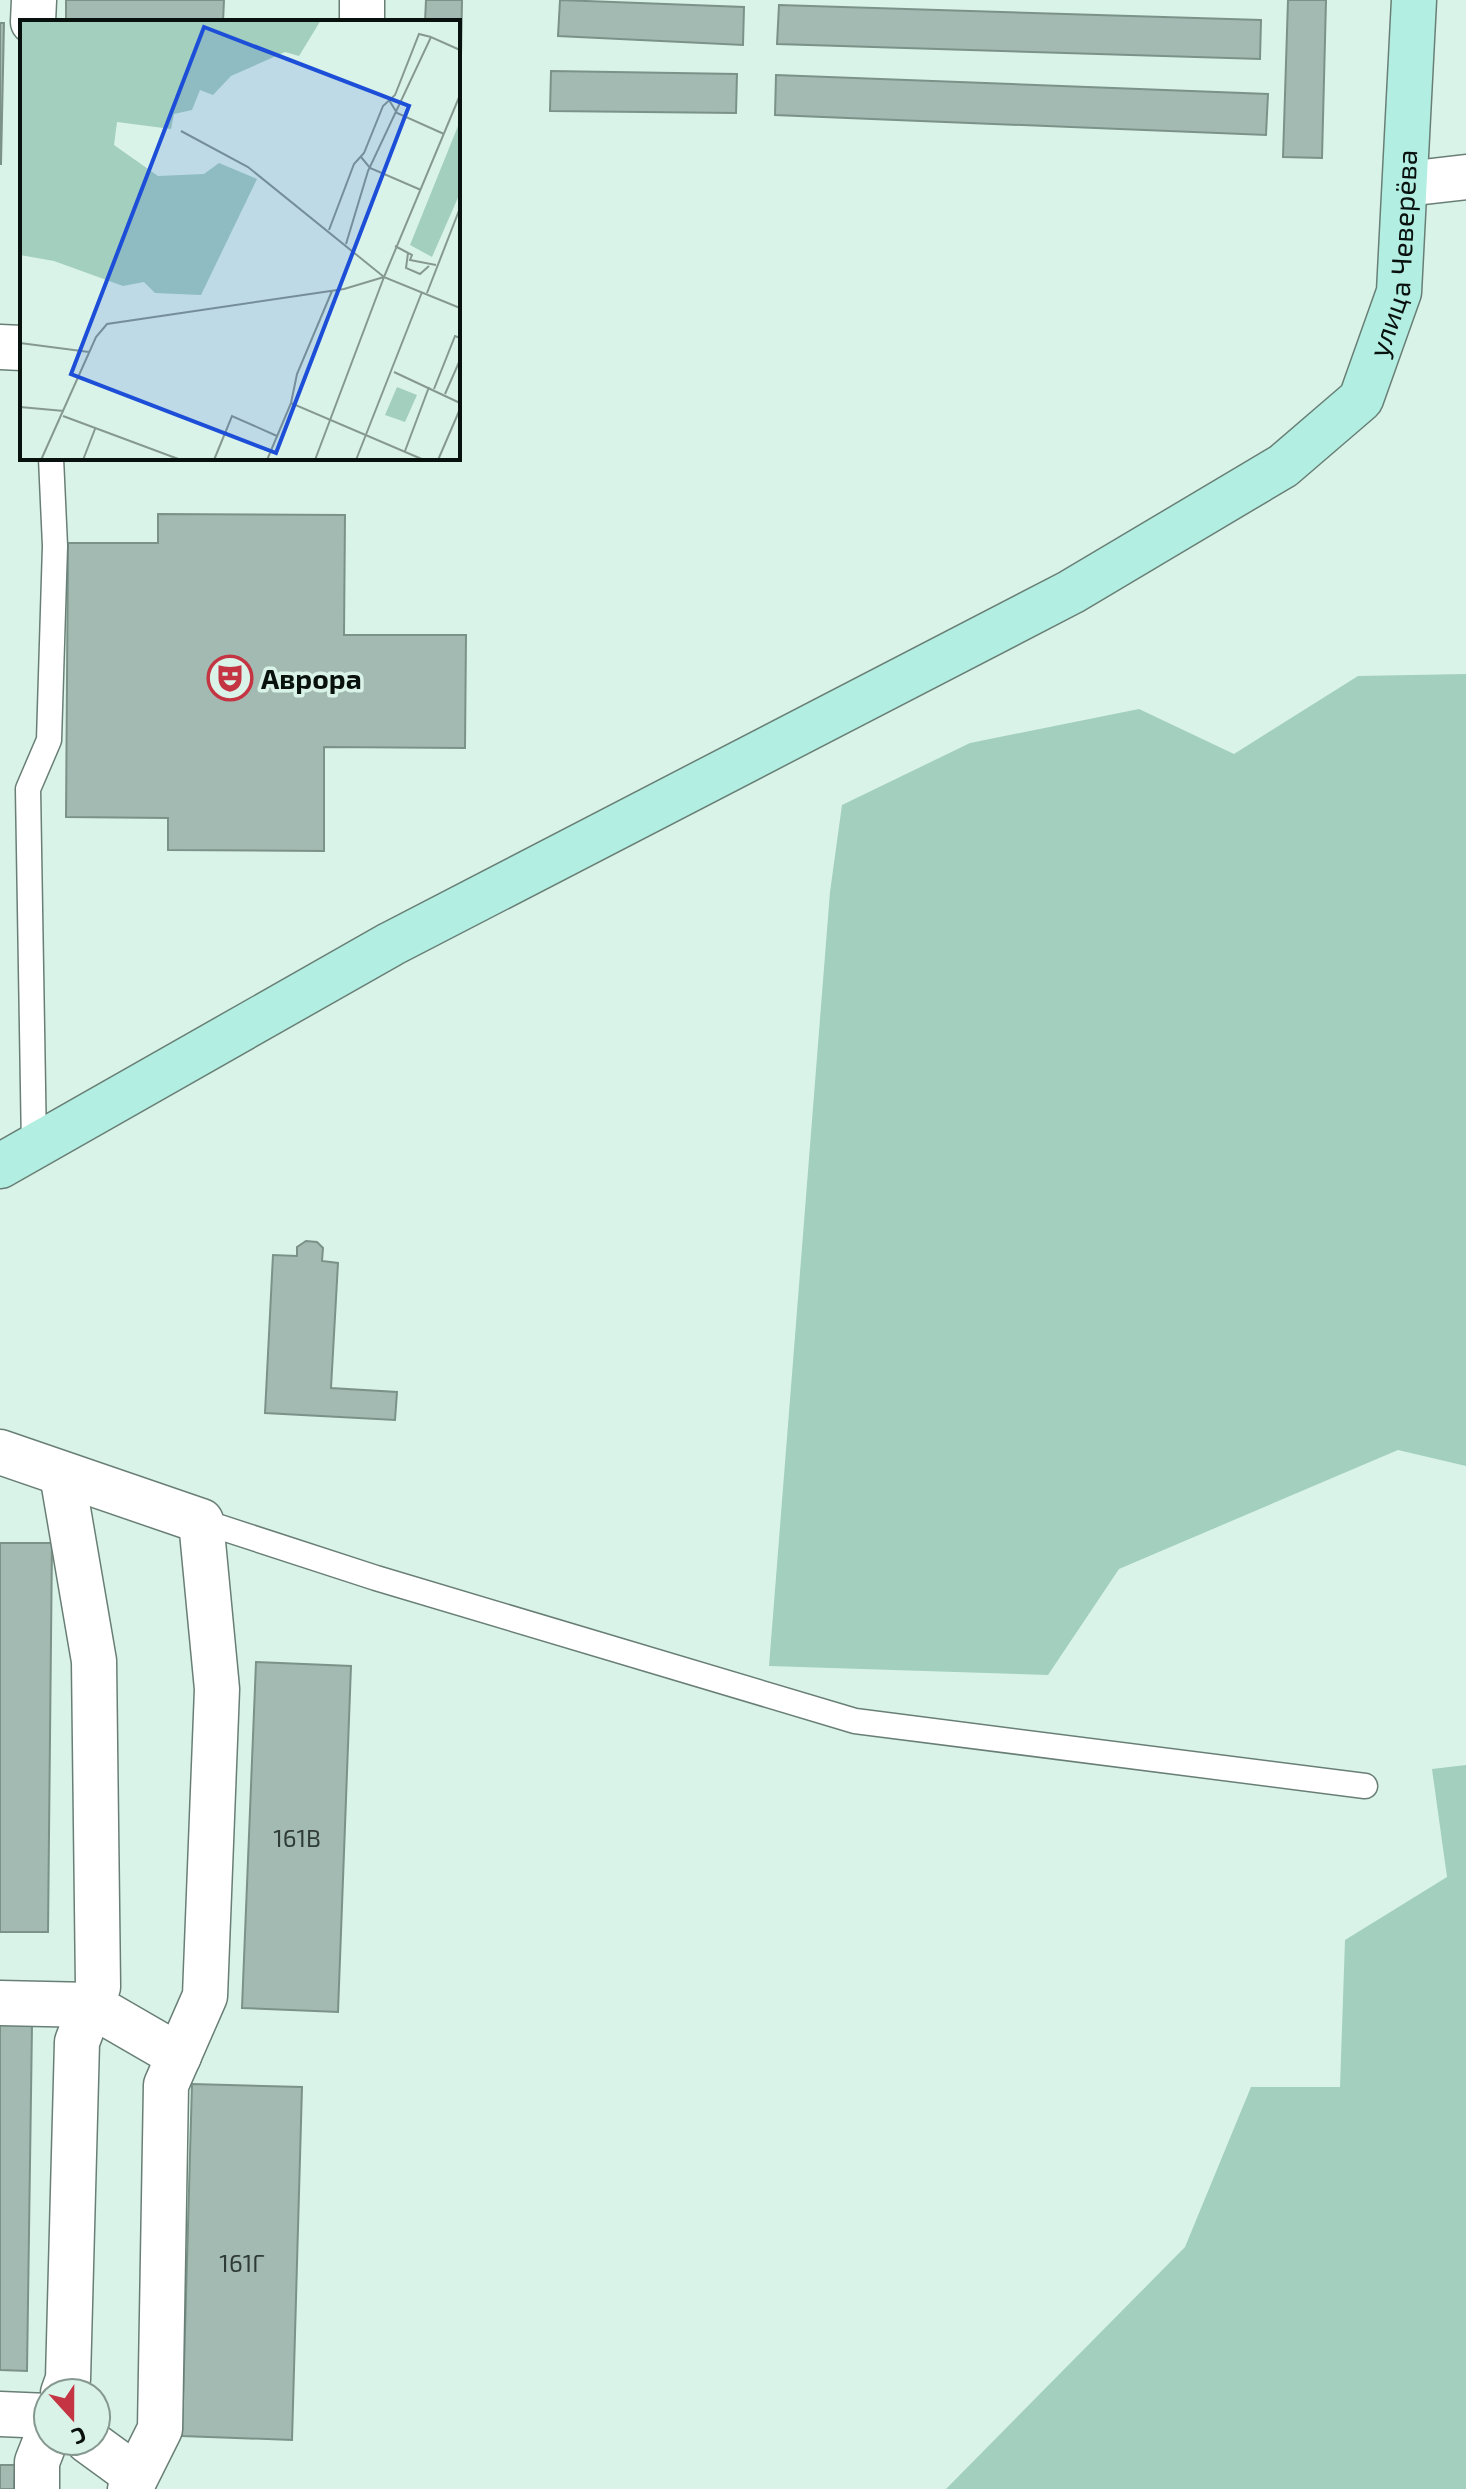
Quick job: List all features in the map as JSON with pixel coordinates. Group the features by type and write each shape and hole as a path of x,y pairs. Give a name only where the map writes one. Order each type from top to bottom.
{"street":[{"path":"33,20 34,0"},
{"name":"улица Чеверёва","path":"17,1157 391,944 1071,592 1283,466 1361,399 1399,292 1414,0"},
{"path":"1406,184 1466,177"},
{"path":"0,347 20,348"},
{"path":"0,1452 201,1521 217,1689 205,1996 166,2085 160,2429 133,2483 105,2457"},
{"path":"62,1474 94,1661 98,1987 77,2042 68,2377"},
{"path":"0,2003 91,2005 179,2056"},
{"path":"0,2414 32,2415"},
{"path":"37,2489 39,2457"}],"lane":[{"path":"17,1157 28,789 49,740 55,546 51,460"},
{"path":"201,1521 376,1578 855,1721 1365,1786"}],"green space":[{"path":"1466,674 1466,1466 1398,1450 1119,1569 1048,1675 769,1666 830,892 842,805 970,743 1139,709 1234,754 1358,676"},
{"path":"1466,1765 1466,2489 946,2489 1185,2247 1251,2087 1340,2087 1345,1940 1447,1877 1432,1769"}],"building":[{"path":"66,0 224,0 223,20 66,20"},
{"path":"426,0 462,0 460,112 460,20 425,20"},
{"path":"560,0 744,7 743,45 558,36"},
{"path":"1288,0 1326,0 1322,158 1283,157"},
{"path":"779,5 1261,20 1260,59 777,44"},
{"path":"0,23 4,23 1,164 0,164"},
{"path":"551,71 737,74 736,113 550,111"},
{"path":"776,75 1268,94 1266,135 775,115"},
{"path":"158,514 345,515 344,635 466,635 465,748 324,747 324,851 168,850 168,818 66,817 68,543 158,543"},
{"path":"306,1241 317,1242 323,1248 322,1261 338,1263 331,1388 397,1392 395,1420 265,1413 273,1255 297,1256 297,1247"},
{"path":"0,1543 52,1543 48,1932 0,1932"},
{"path":"256,1662 351,1666 338,2012 242,2008"},
{"path":"0,2025 32,2025 27,2371 0,2370"},
{"path":"192,2084 302,2087 292,2440 182,2436"},
{"path":"0,2465 15,2465 14,2489 0,2489"}],"place":[{"name":"Аврора","path":"230,678"}]}
